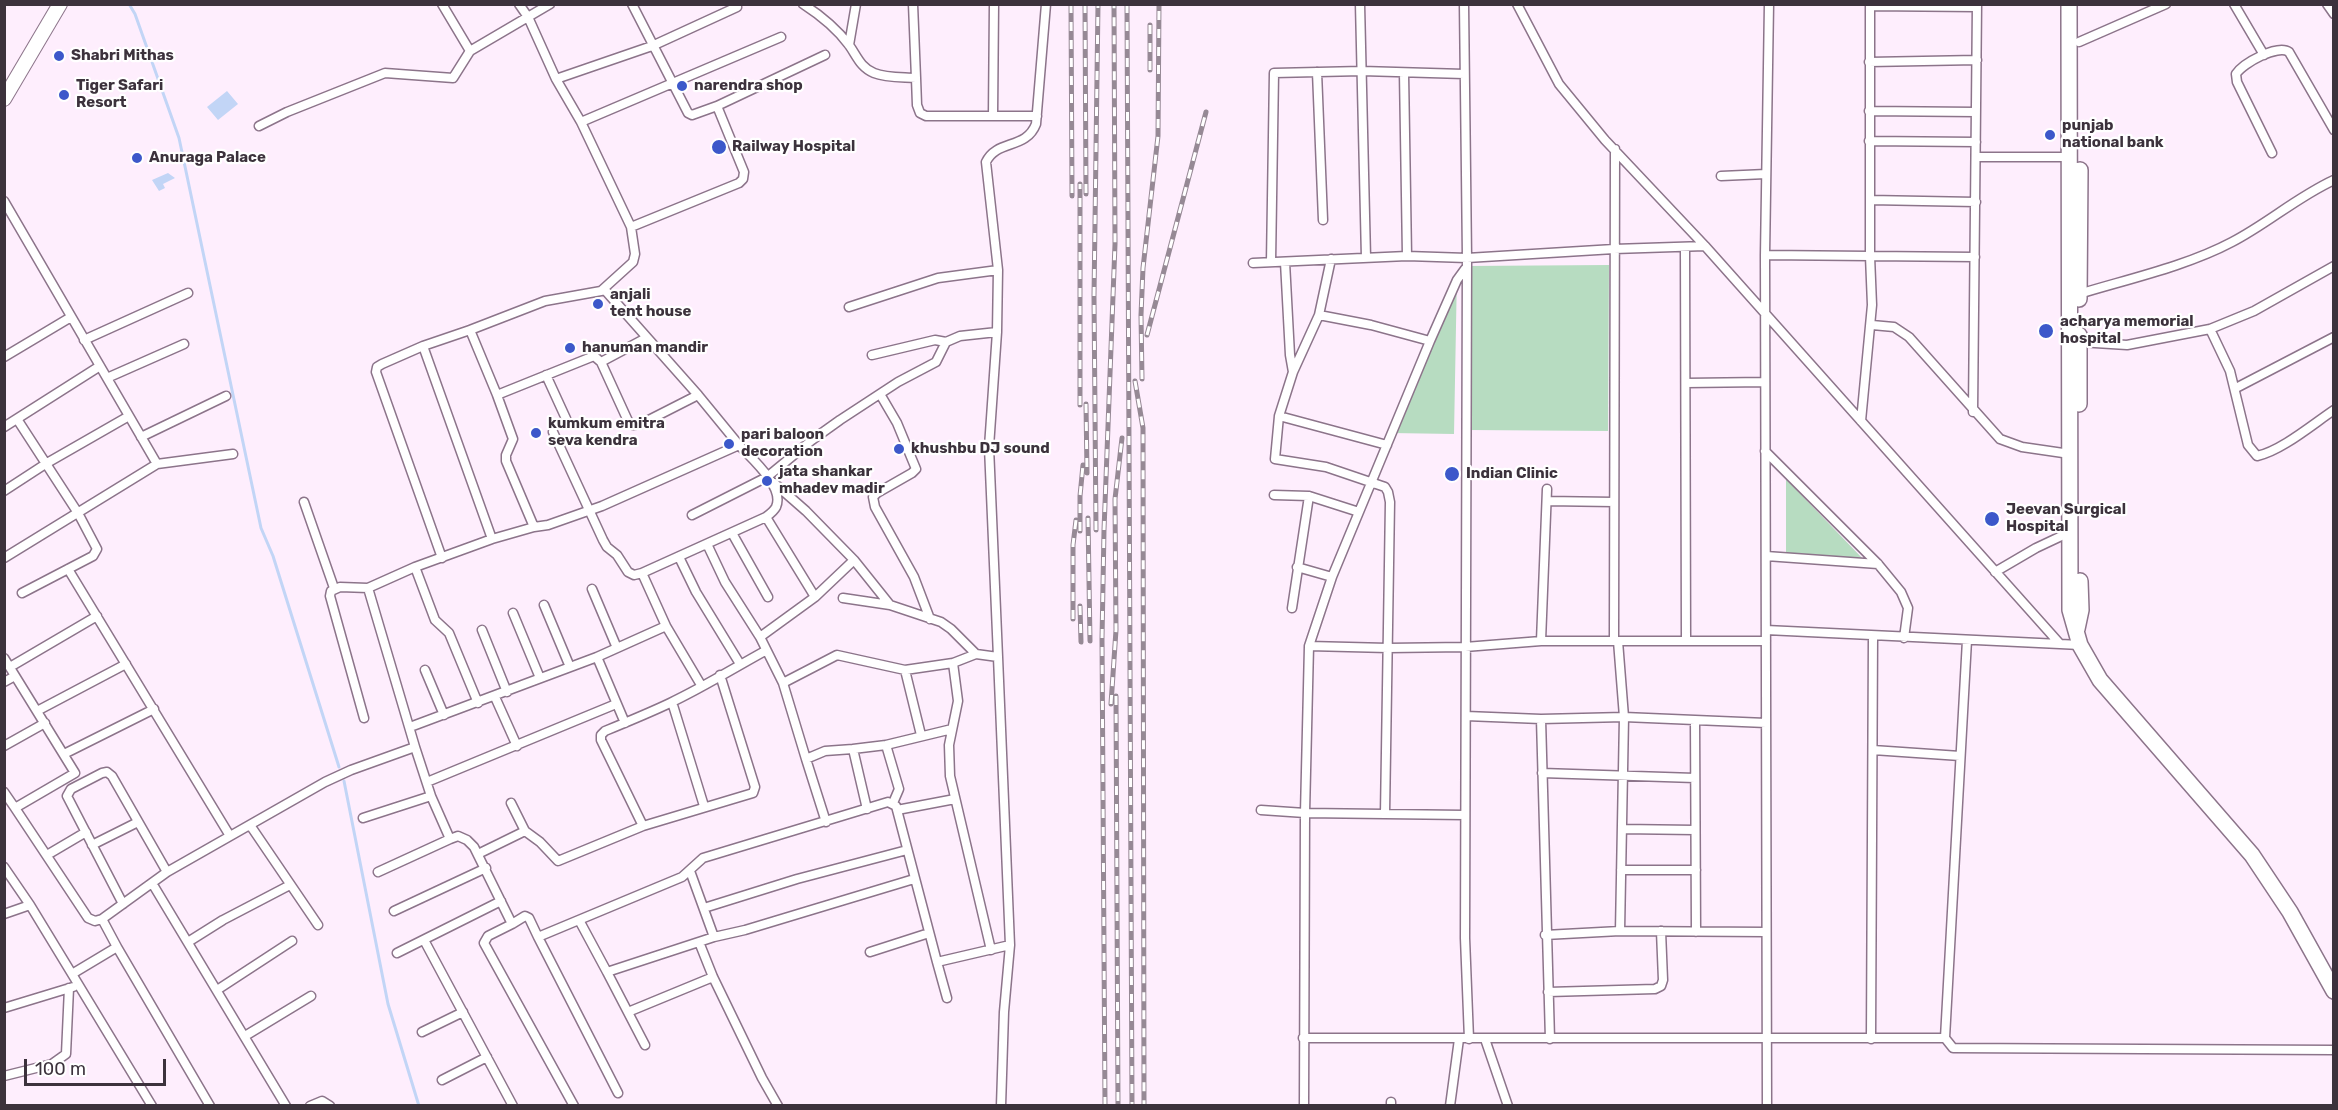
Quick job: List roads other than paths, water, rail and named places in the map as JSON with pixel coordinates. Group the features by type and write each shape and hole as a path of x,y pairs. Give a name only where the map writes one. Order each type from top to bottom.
{"highway":[{"path":"2069,4 2070,610 2079,639 2100,680 2199,793 2271,882 2334,991"},
{"path":"2079,4 2081,610 2079,639"}],"main road":[{"path":"4,99 60,4"}],"street":[{"path":"442,4 470,51"},
{"path":"442,558 376,372 377,367 423,346 545,301 604,289 633,262 635,254 631,227 581,122 556,79 528,17 519,4"},
{"path":"259,126 287,112 385,73 453,78 470,51 550,4"},
{"path":"632,4 670,82 687,112 692,115 825,55"},
{"path":"803,4 821,17 849,45 857,60 872,72 883,76 916,78"},
{"path":"849,45 856,4"},
{"path":"913,4 917,105 920,113 926,116 1037,116"},
{"path":"993,116 994,4"},
{"path":"1001,1106 1004,1012 1010,945 989,447 997,332 998,270 986,162 992,152 1026,139 1033,133 1037,116 1046,4"},
{"path":"1360,4 1366,258"},
{"path":"1464,4 1467,258 1465,938 1469,1039"},
{"path":"1517,4 1559,84 2060,644"},
{"path":"1767,1106 1765,255 1769,4"},
{"path":"2079,42 2166,4"},
{"path":"2234,4 2264,56"},
{"path":"2327,4 2334,14"},
{"path":"1861,421 1872,325 1869,141 1870,5 1977,6 1973,412"},
{"path":"556,79 652,46 737,8"},
{"path":"581,122 670,82 781,37"},
{"path":"2272,153 2237,82 2236,74 2240,67 2277,49 2284,48 2289,52 2334,130"},
{"path":"1869,62 1977,60"},
{"path":"1271,262 1274,73 1362,71 1464,74"},
{"path":"1317,72 1323,220"},
{"path":"1404,73 1407,256"},
{"path":"631,227 739,183 743,178 744,172 717,105"},
{"path":"1869,111 1976,112"},
{"path":"1869,141 1976,142"},
{"path":"1615,149 1616,641 1624,717 1620,931"},
{"path":"1976,157 2070,157"},
{"path":"1721,176 1766,174"},
{"path":"2079,294 2230,244 2317,188 2334,180"},
{"path":"1870,200 1976,202"},
{"path":"4,201 157,464"},
{"path":"1685,246 1686,641"},
{"path":"1252,263 1407,256 1467,258 1705,246"},
{"path":"1765,255 1975,257"},
{"path":"1331,259 1319,315 1293,372 1279,416 1275,459 1326,467 1384,488 1388,492 1390,502 1385,814"},
{"path":"1285,262 1293,372"},
{"path":"2079,342 2127,345 2210,329 2254,311 2334,266"},
{"path":"1304,1106 1305,813 1309,646 1332,577 1430,341 1457,280 1466,269"},
{"path":"849,307 938,278 998,270"},
{"path":"604,289 739,445 771,480 806,511 854,560 890,605"},
{"path":"84,340 188,293"},
{"path":"1319,315 1388,328 1430,341"},
{"path":"4,357 71,317"},
{"path":"1872,325 1894,327 1909,337 1973,412 2000,439 2022,447 2070,454"},
{"path":"2210,329 2236,388 2248,445 2257,456 2264,455 2284,444 2334,410"},
{"path":"470,330 513,439 506,455 506,461 534,527"},
{"path":"872,355 935,340 946,342 960,336 997,332"},
{"path":"601,362 646,338"},
{"path":"2236,388 2334,338"},
{"path":"692,514 771,480 812,440 880,394 936,362 946,342"},
{"path":"107,378 184,344"},
{"path":"423,346 492,539"},
{"path":"496,395 594,356 601,362 628,420 633,425 640,424 698,395"},
{"path":"4,428 100,366"},
{"path":"546,375 568,423"},
{"path":"1686,383 1765,382"},
{"path":"880,394 897,423 916,469 912,474 873,497 875,507 914,577 930,619"},
{"path":"141,437 226,396"},
{"path":"4,491 47,463 129,416"},
{"path":"1279,416 1387,445"},
{"path":"17,419 47,463 98,549 93,556 22,593"},
{"path":"553,432 606,547 617,555 628,572 634,575 766,517 777,504 771,480"},
{"path":"334,588 368,588 415,567 492,539 548,525 602,506 739,445"},
{"path":"1765,452 1878,564 1906,599 1908,608 1904,638"},
{"path":"4,558 157,464 233,454"},
{"path":"1541,641 1547,489"},
{"path":"1274,495 1310,496 1359,512"},
{"path":"1292,608 1310,496"},
{"path":"1546,501 1614,502"},
{"path":"304,502 334,588 330,596 364,718"},
{"path":"766,517 815,597"},
{"path":"1995,572 2036,548 2070,532"},
{"path":"732,533 768,597"},
{"path":"707,544 725,582 760,637 783,683 826,822"},
{"path":"1766,556 1878,564"},
{"path":"679,557 696,592 740,664"},
{"path":"760,637 815,597 854,560"},
{"path":"415,567 435,620 449,633 478,703"},
{"path":"1297,567 1332,577"},
{"path":"68,568 230,836"},
{"path":"642,573 666,626 701,685"},
{"path":"368,588 431,796 450,839"},
{"path":"592,590 617,648"},
{"path":"843,598 890,605 941,622 951,628 976,654"},
{"path":"543,605 570,667"},
{"path":"513,613 540,678"},
{"path":"10,667 98,616"},
{"path":"410,727 597,657 666,626"},
{"path":"482,630 507,692"},
{"path":"1766,630 2060,644 2079,639"},
{"path":"1871,1039 1874,636"},
{"path":"1967,640 1944,1038 1953,1048 2334,1050"},
{"path":"1309,646 1388,648 1541,641 1766,641"},
{"path":"643,826 601,740 601,735 605,731 672,702 765,651"},
{"path":"783,683 837,655 905,670 953,663 976,654 998,657"},
{"path":"597,657 626,723"},
{"path":"4,658 82,783"},
{"path":"953,663 958,701 948,757 955,799 991,950"},
{"path":"37,711 126,664"},
{"path":"425,670 444,715"},
{"path":"905,670 921,735"},
{"path":"511,803 525,831 540,842 558,861 643,826 753,793 755,786 720,675"},
{"path":"4,682 15,676"},
{"path":"495,697 516,746"},
{"path":"672,702 704,806"},
{"path":"427,782 616,704"},
{"path":"64,754 154,709"},
{"path":"1466,716 1541,719 1624,717 1766,723"},
{"path":"1541,719 1545,935 1550,1039"},
{"path":"1695,720 1696,932"},
{"path":"4,746 45,723"},
{"path":"806,759 825,751 886,745 952,729"},
{"path":"886,745 899,789 895,807 947,998"},
{"path":"4,792 88,918 95,921 102,919 167,873 351,770 415,747"},
{"path":"853,749 867,808"},
{"path":"1873,750 1960,756"},
{"path":"123,904 67,796 68,792 95,776 108,772 167,873"},
{"path":"15,808 75,773"},
{"path":"1542,773 1695,778"},
{"path":"363,818 431,796"},
{"path":"538,937 674,881 690,872 703,858 888,802 895,807 955,799"},
{"path":"1261,810 1305,813 1465,815"},
{"path":"92,845 138,822"},
{"path":"250,825 318,926"},
{"path":"1622,830 1695,831"},
{"path":"478,854 525,831"},
{"path":"47,855 86,832"},
{"path":"378,872 458,836 467,840 478,854 512,924"},
{"path":"704,909 797,879 907,850"},
{"path":"4,867 30,904 152,1106"},
{"path":"394,911 486,868"},
{"path":"1622,870 1696,870"},
{"path":"690,872 714,937"},
{"path":"607,972 714,937 745,930 914,879"},
{"path":"152,883 286,1106"},
{"path":"188,942 223,920 291,885"},
{"path":"398,953 501,901"},
{"path":"4,914 30,904"},
{"path":"574,1106 484,943 488,936 525,916 529,918 618,1093"},
{"path":"102,919 210,1106"},
{"path":"579,920 645,1045"},
{"path":"1545,935 1620,931 1766,932"},
{"path":"1548,992 1655,989 1661,986 1663,980 1661,932"},
{"path":"870,952 929,933"},
{"path":"424,940 487,1057 509,1104"},
{"path":"218,990 292,941"},
{"path":"699,942 713,977 778,1106"},
{"path":"937,962 1010,945"},
{"path":"72,974 117,947"},
{"path":"628,1012 713,977"},
{"path":"4,1008 79,985"},
{"path":"4,1076 52,1064 66,1054 69,988"},
{"path":"245,1036 311,996"},
{"path":"423,1032 463,1012"},
{"path":"1303,1038 1944,1038"},
{"path":"1450,1106 1459,1039"},
{"path":"1485,1039 1508,1106"},
{"path":"442,1080 487,1057"},
{"path":"310,1106 322,1101 330,1106"}],"water":[{"path":"227,91 238,104 218,120 207,107"},
{"path":"168,173 175,178 163,184 165,188 159,191 152,180"}],"waterway":[{"path":"129,4 135,14 179,138 261,528 273,556 339,767"},
{"path":"344,781 388,1004 419,1106"}],"railway":[{"path":"1071,4 1072,196"},
{"path":"1085,4 1086,194"},
{"path":"1096,530 1094,296 1098,4"},
{"path":"1105,1106 1102,639 1115,244 1114,4"},
{"path":"1127,4 1132,1106"},
{"path":"1142,379 1143,268 1158,136 1159,4"},
{"path":"1150,25 1150,70"},
{"path":"1147,335 1206,112"},
{"path":"1080,184 1080,405"},
{"path":"1135,381 1143,428 1144,1106"},
{"path":"1086,404 1087,473"},
{"path":"1111,704 1116,630 1115,499 1122,438"},
{"path":"1080,531 1083,465"},
{"path":"1088,518 1090,641"},
{"path":"1073,619 1073,545 1076,520"},
{"path":"1080,606 1081,642"},
{"path":"1116,696 1118,1106"}],"place":[{"name":"Shabri Mithas","path":"59,56"},
{"name":"narendra shop","path":"682,86"},
{"name":"Tiger Safari Resort","path":"64,95"},
{"name":"punjab national bank","path":"2050,135"},
{"name":"Railway Hospital","path":"719,147"},
{"name":"Anuraga Palace","path":"137,158"},
{"name":"anjali tent house","path":"598,304"},
{"name":"acharya memorial hospital","path":"2046,331"},
{"name":"hanuman mandir","path":"570,348"},
{"name":"kumkum emitra seva kendra","path":"536,433"},
{"name":"pari baloon decoration","path":"729,444"},
{"name":"khushbu DJ sound","path":"899,449"},
{"name":"Indian Clinic","path":"1452,474"},
{"name":"jata shankar mhadev madir","path":"767,481"},
{"name":"Jeevan Surgical Hospital","path":"1992,519"}]}
